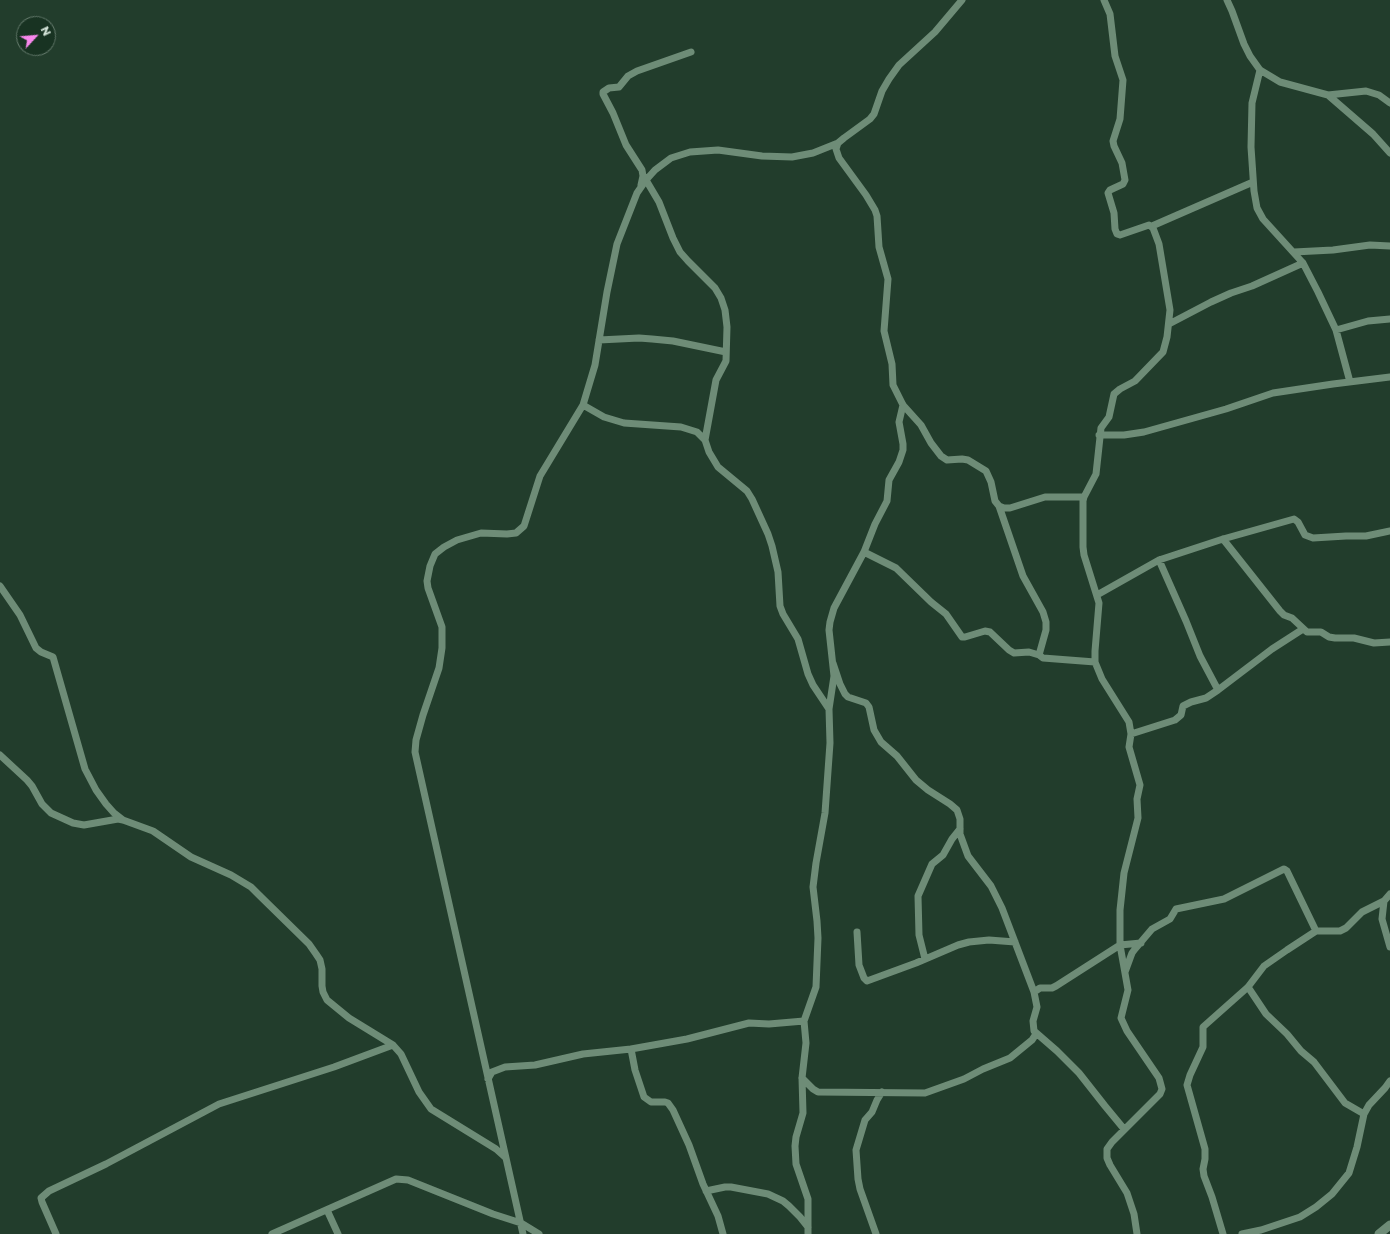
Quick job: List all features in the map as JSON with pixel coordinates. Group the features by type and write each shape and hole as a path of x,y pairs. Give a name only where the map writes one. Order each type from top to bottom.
{"street":[{"path":"523,1234 415,752 416,740 423,715 439,668 442,648 442,627 428,588 428,573 436,554 444,547 457,540 481,533 516,533 520,530 527,518 540,476 583,405 590,385 617,244 629,211 644,182 659,167 671,158 690,152 718,150 762,156 792,157 813,153 838,143 870,119 876,109 882,91 894,71 935,32 962,0"},
{"path":"1104,0 1110,14 1115,56 1123,80 1120,119 1113,141 1122,163 1125,180 1122,184 1110,190 1108,193 1114,213 1115,229 1117,234 1120,235 1145,226 1152,226 1253,182"},
{"path":"1227,0 1244,44 1260,70 1280,82 1328,95 1366,91 1379,95 1390,103"},
{"path":"691,52 637,71 628,76 619,87 609,88 603,94 613,113 626,145 642,170 644,182 657,197 680,252 715,288 721,298 725,310 727,327 724,367 716,380 705,440"},
{"path":"1260,70 1252,103 1251,147 1256,203 1264,219 1303,263 1336,330 1350,382"},
{"path":"1328,95 1373,134 1390,154"},
{"path":"838,143 836,149 839,158 866,195 877,216 880,254 888,279 884,331 892,364 894,385 903,405 921,425 931,443 944,458 952,461 962,459 968,460 986,471 991,482 995,501 999,506 1024,576 1043,612 1046,622 1046,630 1039,655"},
{"path":"1137,1234 1134,1214 1127,1193 1110,1165 1107,1158 1107,1149 1124,1129 1160,1094 1162,1089 1159,1078 1123,1024 1122,1015 1128,994 1120,945 1120,910 1124,873 1138,818 1140,785 1138,773 1130,754 1129,747 1131,734 1129,722 1104,684 1095,662 1094,651 1099,610 1097,595 1084,555 1083,547 1084,497 1096,474 1099,436 1101,428 1109,417 1114,394 1135,381 1163,352 1169,324 1170,310 1159,244 1152,226"},
{"path":"1294,252 1340,249 1370,245 1390,246"},
{"path":"1169,324 1224,296 1252,286 1303,263"},
{"path":"1336,330 1368,321 1390,319"},
{"path":"599,340 639,338 652,339 673,341 726,352"},
{"path":"1099,436 1137,433 1226,409 1273,393 1390,377"},
{"path":"583,405 604,417 624,423 670,426 697,432 705,440 718,467 747,491 768,534 776,561 780,584 780,606 783,614 798,639 808,674 829,709"},
{"path":"808,1231 808,1199 798,1172 796,1137 803,1112 802,1078 806,1043 804,1021 816,987 818,938 813,887 825,813 830,743 829,709 834,676 829,630 834,608 864,552 875,524 887,501 889,480 902,455 903,444 900,422 903,405"},
{"path":"999,506 1010,508 1045,497 1084,497"},
{"path":"1097,595 1159,560 1223,539 1294,519 1298,522 1305,535 1313,538 1366,536 1390,531"},
{"path":"1223,539 1280,611 1292,618 1307,632 1321,632 1329,637 1354,638 1374,643 1390,642"},
{"path":"864,552 896,568 931,602 946,614 962,637 966,638 985,630 990,632 1014,653 1029,652 1043,658 1095,662"},
{"path":"1159,560 1200,656 1218,690"},
{"path":"0,586 20,615 36,648 53,657 85,769 96,790 106,804 123,820 153,831 191,857 231,875 251,887 309,944 316,954 320,960 323,992 327,1000 349,1018 393,1045 401,1054 419,1092 431,1109 496,1149 506,1158"},
{"path":"1131,734 1175,720 1181,715 1183,706 1206,698 1272,649 1303,629"},
{"path":"833,663 845,694 848,697 866,703 869,707 874,730 881,742 897,756 916,780 957,810 960,818 960,829 968,856 991,886 1008,922 1034,992 1037,1007 1033,1027 1036,1034 1057,1050 1079,1073 1124,1129"},
{"path":"0,755 27,780 46,809 58,817 73,823 84,825 112,820 123,820"},
{"path":"925,959 921,946 918,924 918,896 932,864 943,855 952,839 960,829"},
{"path":"1124,973 1132,954 1152,929 1170,919 1178,907 1205,904 1224,899 1284,869 1287,872 1316,931"},
{"path":"1224,1234 1204,1176 1203,1169 1205,1149 1187,1085 1203,1047 1203,1027 1248,987 1264,966 1316,931 1340,931 1346,928 1362,912 1384,901 1390,894"},
{"path":"1384,901 1382,919 1390,947"},
{"path":"857,932 859,965 864,978 867,981 969,942 990,940 1015,942"},
{"path":"1034,992 1040,988 1052,988 1056,986 1120,945 1141,943"},
{"path":"1248,987 1266,1014 1287,1034 1301,1051 1314,1062 1345,1103 1364,1114"},
{"path":"488,1079 495,1070 505,1067 535,1065 583,1054 631,1049 687,1039 749,1023 769,1024 804,1021"},
{"path":"802,1078 818,1092 882,1092 919,1094 964,1079 1010,1058 1029,1043 1036,1034"},
{"path":"56,1234 41,1198 49,1191 106,1164 218,1104 393,1045"},
{"path":"631,1049 635,1070 644,1097 651,1102 665,1102 671,1106 689,1145 706,1191 721,1223 723,1234"},
{"path":"1242,1234 1261,1230 1300,1217 1316,1207 1332,1194 1349,1173 1357,1147 1364,1114 1369,1104 1390,1081"},
{"path":"876,1234 860,1189 856,1150 865,1120 872,1112 882,1092"},
{"path":"272,1234 390,1181 404,1179 493,1214 521,1223 540,1234"},
{"path":"706,1191 732,1187 768,1194 783,1201 789,1206 800,1217 808,1231"},
{"path":"328,1210 338,1234"},
{"path":"1378,1234 1390,1225"}]}
